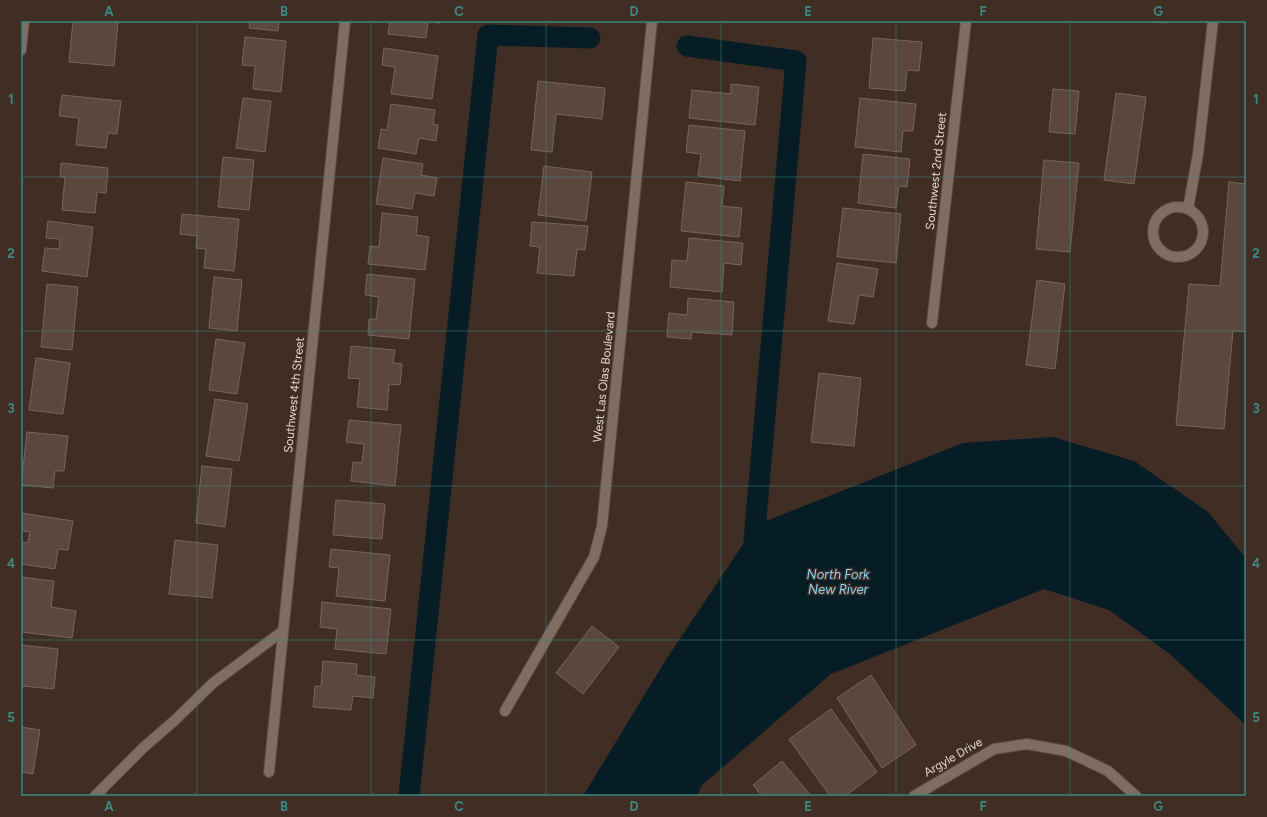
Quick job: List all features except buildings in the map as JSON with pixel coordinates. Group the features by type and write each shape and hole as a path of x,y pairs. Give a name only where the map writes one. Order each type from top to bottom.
{"street":[{"path":"21,50 24,21"},
{"name":"Southwest 4th Street","path":"269,772 345,21"},
{"name":"West Las Olas Boulevard","path":"505,711 594,556 602,526 652,21"},
{"name":"Southwest 2nd Street","path":"932,323 966,21"},
{"path":"1188,209 1198,154 1213,21"},
{"path":"1172,208 1188,209 1200,220 1203,227 1202,240 1195,251 1188,255 1180,257 1172,256 1164,252 1158,246 1155,239 1155,224 1159,217 1172,208"},
{"path":"95,796 143,748 174,721 213,683 283,631"},
{"name":"Argyle Drive","path":"914,796 920,791 994,749 1027,744 1066,751 1108,771 1136,796"}],"water":[{"name":"North Fork New River","path":"1053,437 1134,461 1207,511 1246,558 1246,725 1170,654 1109,610 1044,589 831,674 702,785 697,796 583,796 667,658 756,525 963,443"}],"waterway":[{"path":"409,796 488,35 590,38"},
{"path":"687,46 796,61 753,553"}]}
